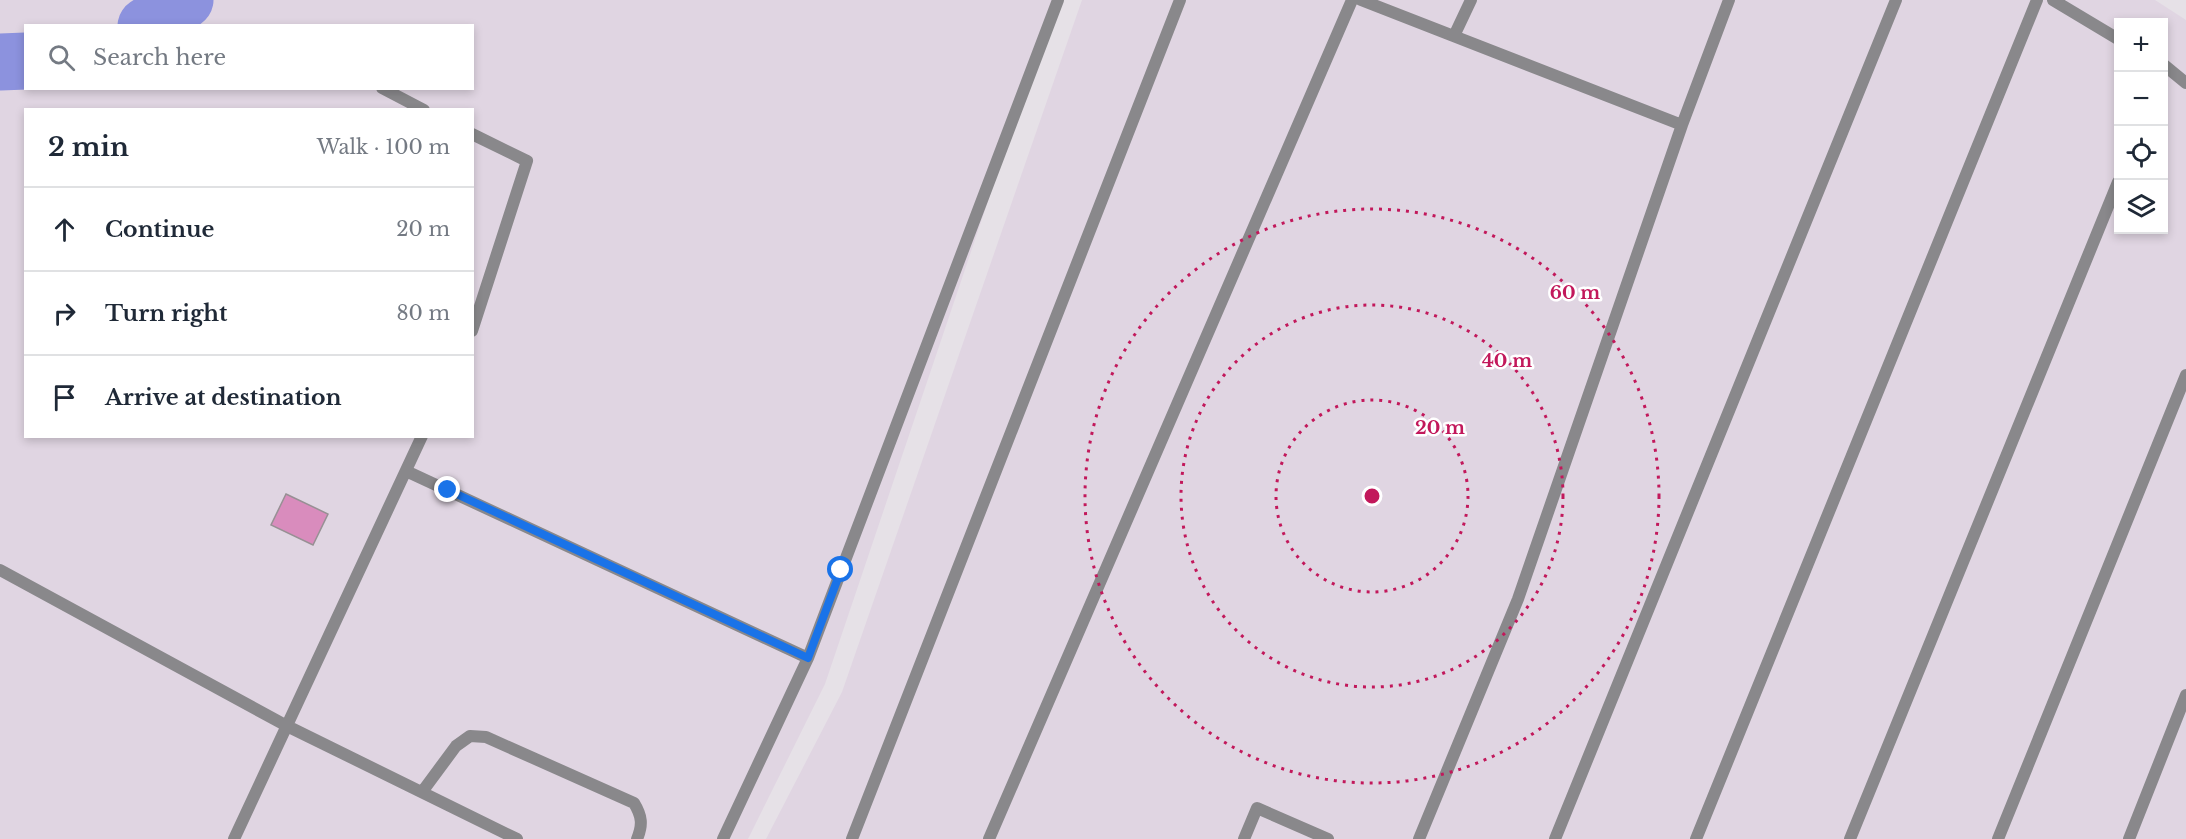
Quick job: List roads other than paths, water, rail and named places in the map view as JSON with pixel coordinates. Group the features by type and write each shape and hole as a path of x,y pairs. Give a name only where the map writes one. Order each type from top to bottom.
{"lane":[{"path":"723,839 808,658 1058,0"},
{"path":"852,839 1180,0"},
{"path":"989,839 1352,0"},
{"path":"1361,0 1682,125"},
{"path":"1454,36 1471,0"},
{"path":"1419,839 1518,599 1682,125 1729,0"},
{"path":"1555,839 1896,0"},
{"path":"1696,839 2037,0"},
{"path":"2054,0 2114,37"},
{"path":"2168,71 2186,83"},
{"path":"385,90 420,108"},
{"path":"474,135 527,161 474,325"},
{"path":"1850,839 2114,192"},
{"path":"1998,839 2186,375"},
{"path":"234,839 421,438"},
{"path":"406,471 808,658"},
{"path":"0,570 287,726 517,839"},
{"path":"2129,839 2186,695"},
{"path":"422,792 456,746 470,736 486,737 634,803 641,815 641,829 637,839"},
{"path":"1244,839 1257,808 1328,839"}],"waterway":[{"path":"149,24 185,0"},
{"path":"0,62 24,61"}]}
